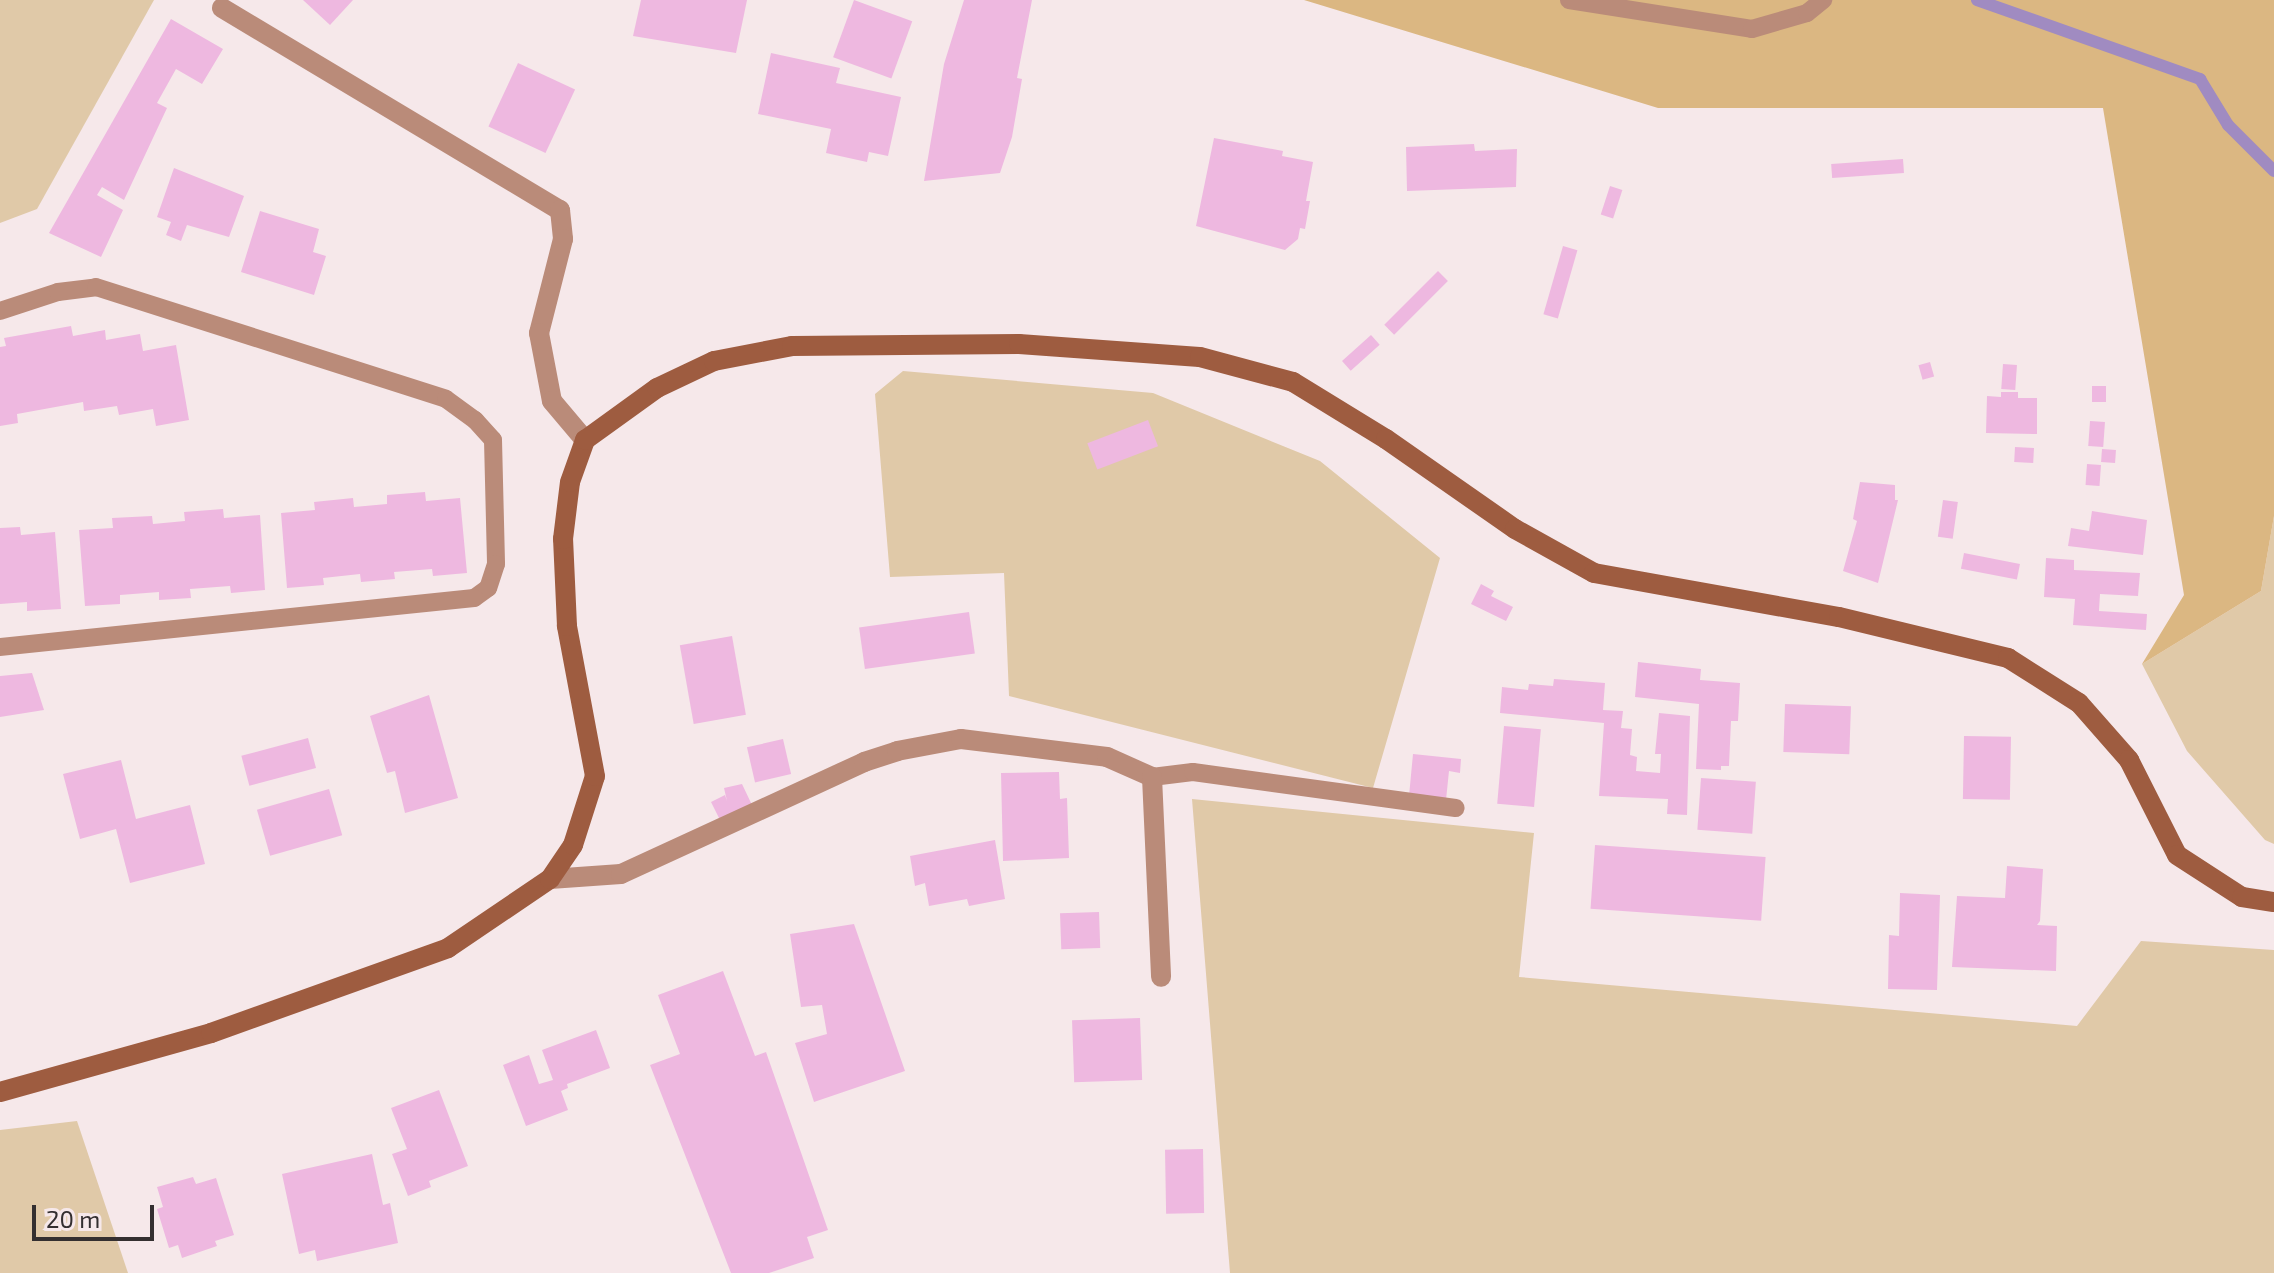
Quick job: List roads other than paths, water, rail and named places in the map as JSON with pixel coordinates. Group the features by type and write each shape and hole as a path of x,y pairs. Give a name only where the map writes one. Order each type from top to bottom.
{"main road":[{"path":"0,1092 211,1033 448,948 550,879 573,845 595,776 567,626 563,539 570,482 585,440 657,388 714,361 792,346 1019,344 1200,357 1293,382 1386,439 1515,529 1594,573 1839,617 2008,658 2079,703 2129,760 2177,855 2242,897 2274,902"}],"street":[{"path":"222,8 560,210 563,239 539,333 552,401 585,440"},
{"path":"550,879 621,874 864,762 897,751 961,739 1107,757 1152,777 1161,977"}],"lane":[{"path":"1569,0 1752,29 1807,13 1823,0"},
{"path":"0,311 58,292 96,287 446,399 475,420 493,440 496,564 488,588 474,598 0,647"},
{"path":"1152,777 1193,772 1456,808"}],"waterway":[{"path":"1977,0 2200,79 2228,125 2274,171"}]}
